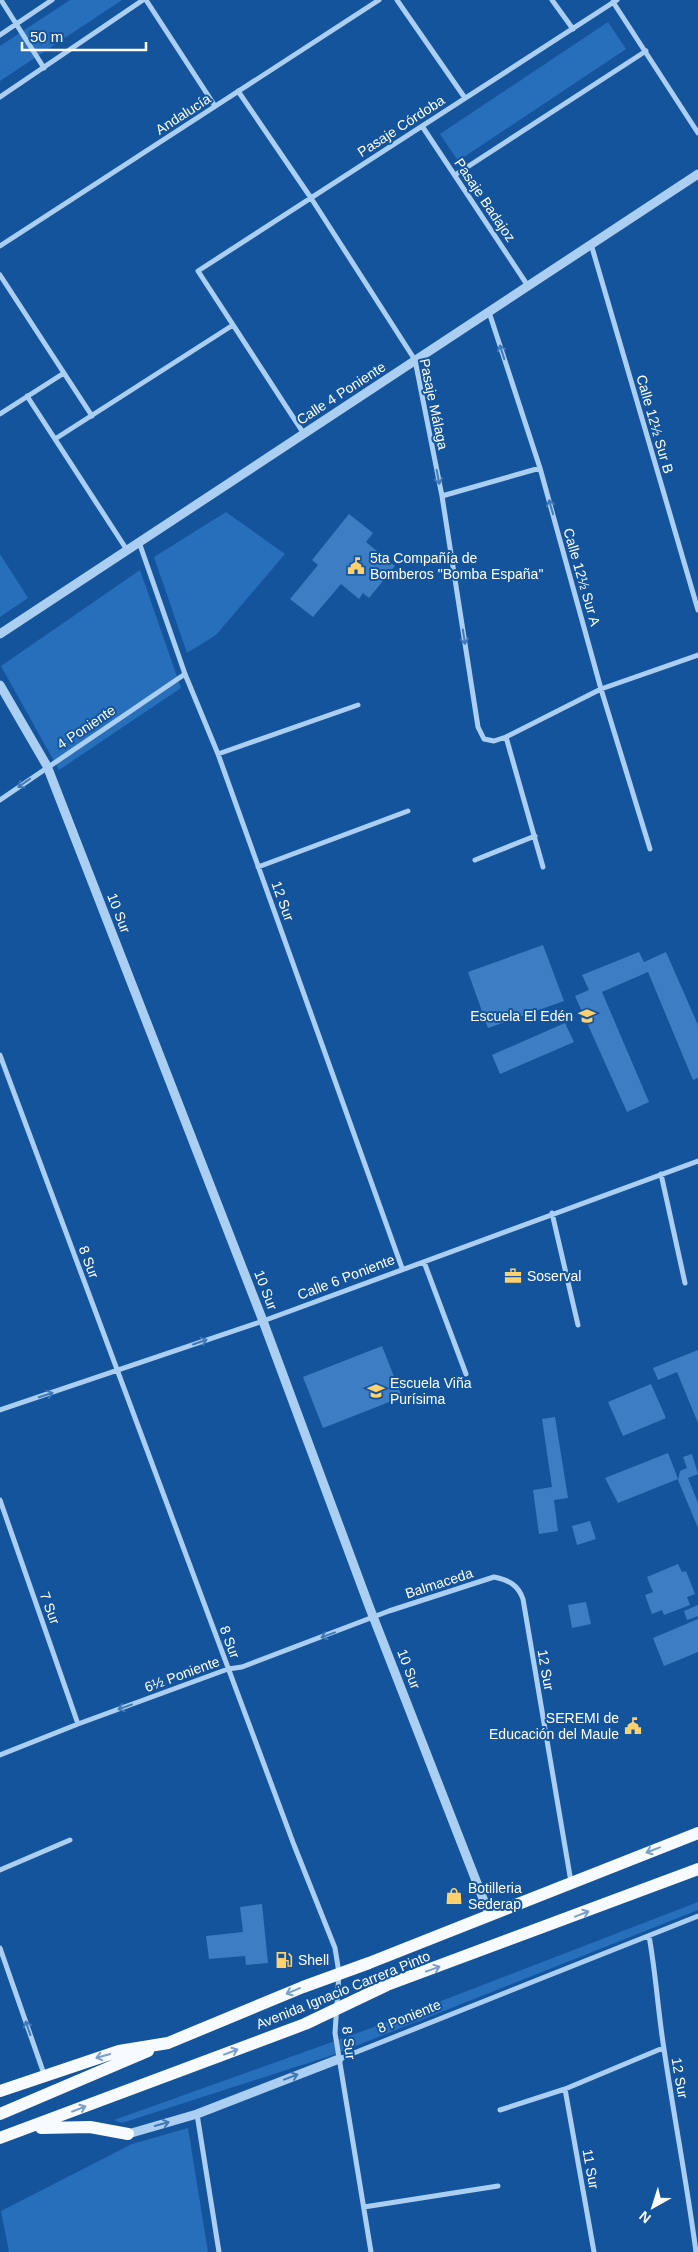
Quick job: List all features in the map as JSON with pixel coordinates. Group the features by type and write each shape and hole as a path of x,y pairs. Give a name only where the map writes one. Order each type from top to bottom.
{"main road":[{"name":"Avenida Ignacio Carrera Pinto","path":"0,2091 44,2074 119,2051 168,2042 488,1914 698,1833"},
{"name":"Avenida Ignacio Carrera Pinto","path":"0,2138 336,2010 387,1985 698,1869"},
{"path":"0,2114 168,2042"},
{"path":"29,2128 75,2126 128,2134"}],"street":[{"path":"1,0 44,68"},
{"path":"0,35 52,0"},
{"path":"0,97 145,0 215,106"},
{"name":"Andalucía","path":"0,246 378,0"},
{"path":"397,0 465,98"},
{"path":"552,0 572,29"},
{"path":"615,1 698,133"},
{"name":"Pasaje Córdoba","path":"233,325 198,271 615,1"},
{"path":"455,175 646,51"},
{"name":"Pasaje Málaga","path":"238,92 416,360 442,496 478,727 484,739 494,741 506,737"},
{"name":"Pasaje Badajoz","path":"422,126 528,286"},
{"name":"Calle 4 Poniente","path":"0,634 698,174"},
{"name":"Calle 12½ Sur B","path":"591,244 698,610"},
{"path":"0,275 92,416"},
{"name":"Calle 12½ Sur A","path":"489,312 540,468 601,689 650,848"},
{"path":"55,440 233,325 304,434"},
{"path":"0,414 64,373"},
{"path":"28,396 127,550"},
{"path":"442,496 540,468"},
{"name":"12 Sur","path":"140,542 185,674 218,754 402,1268"},
{"path":"544,867 506,737 601,689 698,655"},
{"name":"4 Poniente","path":"0,800 47,766 185,674"},
{"name":"10 Sur","path":"0,685 47,766 263,1320 373,1616 488,1914"},
{"path":"218,754 358,705"},
{"path":"258,867 408,811"},
{"path":"475,860 535,836"},
{"name":"8 Sur","path":"0,1055 228,1669 332,1941 339,1973 334,2026 371,2252"},
{"name":"Calle 6 Poniente","path":"0,1410 118,1372 698,1161"},
{"path":"661,1174 684,1283"},
{"path":"552,1213 578,1325"},
{"path":"424,1262 466,1374"},
{"name":"7 Sur","path":"0,1500 78,1724"},
{"name":"Balmaceda","path":"373,1616 494,1577 512,1583"},
{"name":"12 Sur","path":"512,1583 520,1590 522,1599 571,1882"},
{"name":"6½ Poniente","path":"0,1755 228,1669 242,1667 373,1616"},
{"path":"0,1870 70,1840"},
{"name":"8 Poniente","path":"128,2134 197,2114 698,1916"},
{"name":"12 Sur","path":"649,1936 664,2048 684,2163 696,2252"},
{"path":"0,1948 44,2074"},
{"path":"500,2110 566,2089 664,2048"},
{"name":"11 Sur","path":"566,2089 594,2252"},
{"path":"197,2114 219,2252"},
{"path":"364,2207 498,2186"}],"shaded area":[{"path":"70,0 122,0 0,81 0,46"},
{"path":"608,22 626,49 458,161 440,134"},
{"path":"226,512 285,554 216,635 187,653 154,557"},
{"path":"0,554 28,598 0,617"},
{"path":"140,570 181,688 59,770 1,666"},
{"path":"698,1902 698,1910 333,2055 122,2123 114,2120 363,2031"},
{"path":"188,2128 208,2252 9,2252 1,2211 132,2144"}],"building":[{"name":"5ta Compañía de Bomberos \"Bomba España\"","path":"349,514 373,533 366,542 395,566 369,598 363,593 359,599 341,584 313,617 290,599 318,565 312,560"},
{"path":"543,945 564,1001 488,1028 468,972"},
{"path":"639,952 644,962 666,952 698,1025 698,1078 693,1080 648,972 602,992 649,1102 627,1112 575,996 589,990 582,975"},
{"path":"565,1023 574,1042 500,1074 492,1055"},
{"path":"382,1346 402,1397 323,1428 303,1377"},
{"path":"698,1350 698,1423 677,1372 658,1380 653,1368"},
{"path":"651,1384 666,1418 623,1436 608,1402"},
{"path":"555,1417 568,1498 554,1500 558,1531 539,1534 533,1490 552,1487 542,1419"},
{"path":"668,1453 678,1479 618,1503 605,1478"},
{"path":"692,1454 698,1474 688,1478 698,1503 698,1528 678,1480 680,1471 687,1468 683,1457"},
{"path":"590,1521 596,1539 577,1545 572,1526"},
{"path":"678,1564 682,1572 686,1571 695,1594 687,1597 690,1605 664,1615 662,1610 652,1614 645,1595 653,1592 647,1577"},
{"path":"586,1602 591,1624 572,1628 568,1605"},
{"path":"698,1605 698,1616 687,1620 684,1611"},
{"path":"698,1619 698,1652 664,1666 653,1638"},
{"path":"262,1904 268,1963 246,1965 245,1956 209,1959 206,1936 243,1932 240,1907"}],"place":[{"name":"5ta Compañía de Bomberos \"Bomba España\"","path":"356,566"},
{"name":"Escuela El Edén","path":"587,1016"},
{"name":"Soserval","path":"513,1276"},
{"name":"Escuela Viña Purísima","path":"376,1391"},
{"name":"SEREMI de Educación del Maule","path":"633,1726"},
{"name":"Botilleria Sederap","path":"454,1896"},
{"name":"Shell","path":"284,1960"}]}
